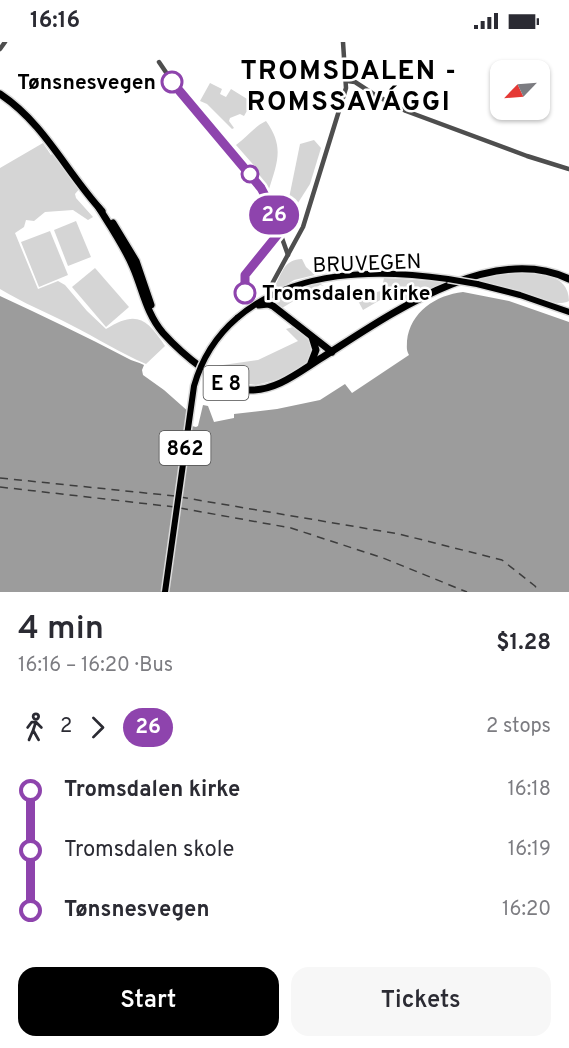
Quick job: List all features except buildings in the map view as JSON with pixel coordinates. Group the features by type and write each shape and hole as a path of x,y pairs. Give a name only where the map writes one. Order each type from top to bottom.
{"highway":[{"name":"E 8","path":"0,94 40,130 99,208 129,258 148,310 157,325 192,359 220,380 237,388 255,390 288,380 410,303 462,280 482,274 516,270 548,271 569,279"},
{"path":"561,276 569,284"},
{"path":"259,304 273,306 332,352"},
{"path":"309,333 316,346 310,366"}],"main road":[{"name":"BRUVEGEN","path":"165,592 194,386 203,360 213,344 248,309 270,296 310,280 344,276 405,275 477,284 554,307"},
{"name":"BRUVEGEN","path":"248,309 270,296"},
{"name":"862","path":"554,307 569,306"},
{"name":"862","path":"554,307 569,312"}],"street":[{"path":"0,49 5,42"},
{"path":"270,296 273,282 304,225 347,81 343,42"},
{"path":"159,62 178,90 261,188 269,203 288,255"},
{"path":"347,81 355,82 374,95 406,111 527,156 569,169"}],"shaded area":[{"path":"210,83 222,89 220,94 226,97 231,89 252,102 244,116 240,114 230,118 229,121 234,128 232,129 207,104 200,101"},
{"path":"266,121 275,138 278,154 269,189 255,171 257,169 236,145"},
{"path":"314,140 321,148 310,184 296,206 287,208 300,144"},
{"path":"43,143 80,188 75,194 76,198 93,217 88,220 73,210 45,212 34,221 26,220 24,227 15,233 38,289 58,281 65,285 106,329 125,320 140,320 146,323 165,346 146,364 0,289 0,168"},
{"path":"76,221 91,257 68,266 54,230"},
{"path":"50,231 68,275 39,287 21,242"},
{"path":"302,259 306,267 315,275 294,280 278,290 275,286 285,267 291,262"},
{"path":"95,268 129,307 106,327 72,287"},
{"path":"515,272 542,274 558,280 568,292 569,301 555,303 469,280"},
{"path":"384,278 448,282 407,301 399,289 363,310 356,297 381,291"},
{"path":"319,283 324,286 320,285 282,308 275,304 276,300 291,291"},
{"path":"463,292 509,301 569,322 569,592 0,592 0,296 144,365 143,375 190,413 188,425 196,427 203,405 208,406 214,422 234,418 234,414 277,409 320,400 345,384 352,393 409,355 407,341 409,331 413,322 426,307 443,297"},
{"path":"293,327 305,334 312,348 307,363 284,378 256,385 233,382 209,367 258,360 298,341 286,329"}],"ferry route":[{"path":"0,478 175,496"},
{"path":"0,487 175,507"},
{"path":"180,497 399,534 502,560 535,586 539,592"},
{"path":"180,508 291,528 383,558 467,592"}],"bus line":[{"name":"26","path":"172,82 261,188 275,218 279,233 245,275 245,293"}],"place":[{"name":"Tønsnesvegen","path":"172,82"},
{"name":"Tromsdalen kirke","path":"245,293"}],"district":[{"name":"TROMSDALEN - ROMSSAVÁGGI","path":"349,86"}]}
